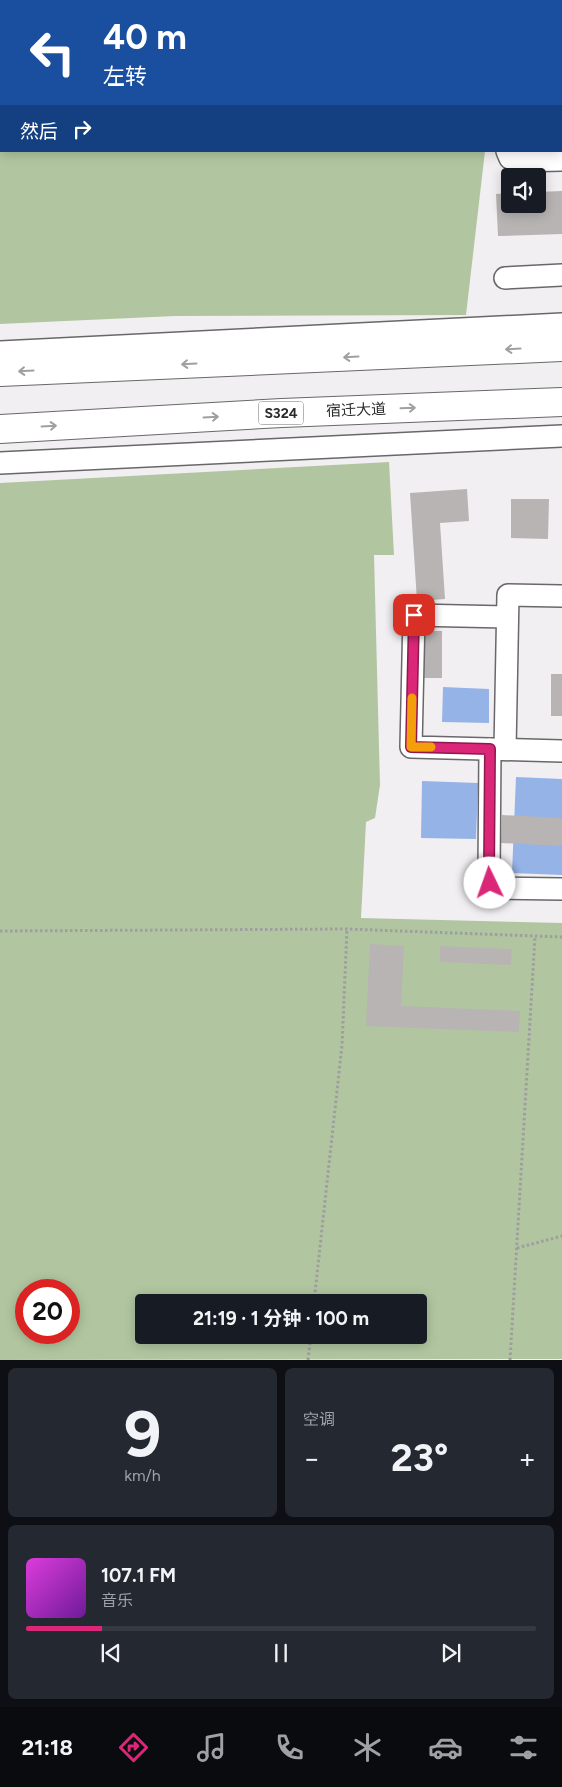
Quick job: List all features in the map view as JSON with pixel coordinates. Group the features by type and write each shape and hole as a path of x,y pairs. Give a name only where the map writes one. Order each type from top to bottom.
{"main road":[{"path":"0,372 562,347"},
{"name":"宿迁大道","path":"0,429 282,413 562,402"}],"lane":[{"path":"507,152 510,158 520,162 562,160"},
{"path":"505,278 562,275"},
{"path":"0,352 562,324"},
{"path":"0,463 562,436"},
{"path":"562,596 508,595 489,874 490,883 497,888 562,889"},
{"path":"508,617 414,615 411,747 562,751"}],"path":[{"path":"315,1294 342,1045 347,929"},
{"path":"0,931 347,929 562,937"},
{"path":"510,1360 535,936"},
{"path":"517,1248 562,1236"},
{"path":"308,1360 310,1344"}],"green space":[{"path":"0,152 485,152 466,315 175,316 0,324"},
{"path":"389,462 394,555 374,555 380,785 375,818 366,822 361,918 562,923 562,1359 0,1360 0,483"}],"water":[{"path":"443,687 489,689 489,723 442,722"},
{"path":"516,777 562,779 562,875 512,873"},
{"path":"422,781 478,783 476,839 421,838"}],"building":[{"path":"562,191 562,234 498,236 496,194 501,194 501,213 546,213 546,192"},
{"path":"467,489 469,521 440,523 445,599 417,601 410,493"},
{"path":"511,499 549,499 548,539 511,538"},
{"path":"423,631 442,631 442,678 423,678"},
{"path":"551,674 562,674 562,716 551,716"},
{"path":"502,815 562,818 562,846 501,843"},
{"path":"370,944 404,946 401,1006 520,1011 519,1032 366,1026"},
{"path":"440,946 512,949 511,965 440,962"}],"slow traffic":[{"path":"412,698 411,747 431,747"}],"route":[{"path":"414,615 411,747 490,749 490,883"}]}
